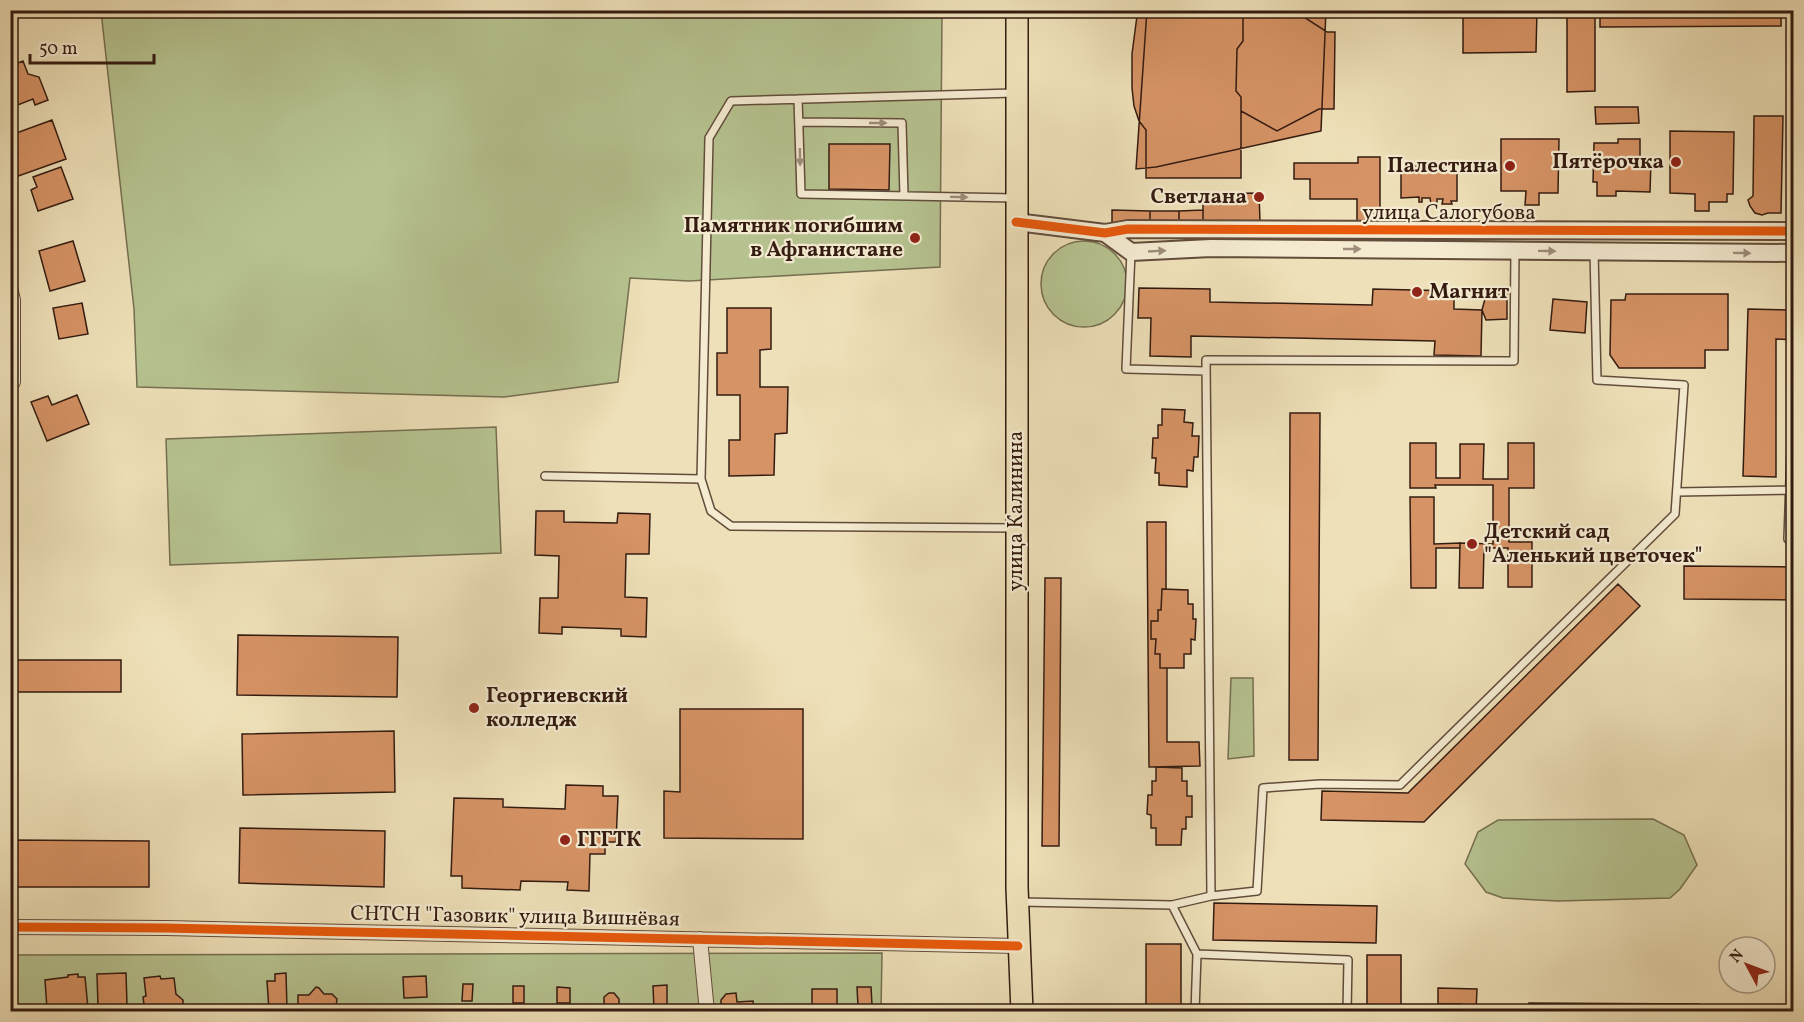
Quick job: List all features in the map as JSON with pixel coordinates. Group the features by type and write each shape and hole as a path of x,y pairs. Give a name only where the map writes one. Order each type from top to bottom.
{"main road":[{"name":"улица Калинина","path":"1017,10 1017,902 1022,1011"}],"street":[{"name":"улица Салогубова","path":"1016,222 1105,233 1128,230 1794,231"},
{"path":"1105,233 1131,252"},
{"name":"улица Салогубова","path":"1131,252 1211,248 1794,253"},
{"path":"10,288 13,300 13,382 10,382"},
{"name":"СНТСН \"Газовик\" улица Вишнёвая","path":"10,927 165,928 1018,946"},
{"path":"700,939 707,1011"}],"lane":[{"path":"1016,93 731,101 709,138 701,479 711,511 731,526 1016,528"},
{"path":"798,99 801,194 1016,198"},
{"path":"799,122 902,123 904,195"},
{"path":"1211,896 1206,360 1514,361 1515,250"},
{"path":"1017,902 1172,905 1211,896 1257,891 1263,788 1320,784 1400,784 1675,514 1684,385 1597,380 1594,251"},
{"path":"1131,252 1126,369 1206,371"},
{"path":"1794,360 1788,540 1794,540"},
{"path":"545,476 701,479"},
{"path":"1677,492 1789,490"},
{"path":"1172,905 1197,954 1195,1011"},
{"path":"1197,954 1348,960 1347,1011"}],"green space":[{"path":"101,11 942,11 940,267 689,281 630,278 618,382 504,397 137,387 134,309"},
{"path":"1084,241 1100,245 1114,254 1123,268 1127,284 1123,300 1114,314 1100,323 1084,327 1068,323 1054,314 1045,300 1041,284 1045,268 1054,254 1068,245"},
{"path":"496,427 501,553 170,565 166,439"},
{"path":"1231,678 1253,678 1254,756 1228,759"},
{"path":"1653,819 1684,835 1697,865 1680,889 1670,898 1558,901 1503,898 1486,892 1465,864 1478,832 1498,820"},
{"path":"882,953 881,1011 11,1011 10,955"}],"building":[{"path":"1140,10 1243,10 1243,41 1237,49 1236,91 1241,97 1241,178 1146,178 1146,130 1139,121 1134,106 1132,88 1132,54 1137,16"},
{"path":"1147,10 1326,10 1321,131 1156,167 1136,169"},
{"path":"1293,10 1327,32 1335,32 1334,109 1319,109 1277,131 1241,111 1241,97 1236,91 1237,49 1243,41 1243,11"},
{"path":"1463,10 1537,10 1536,52 1463,53"},
{"path":"1567,10 1595,10 1595,91 1567,92"},
{"path":"1600,10 1781,10 1781,26 1600,27"},
{"path":"23,61 28,74 39,77 48,100 35,105 33,99 10,108 10,66"},
{"path":"1595,107 1638,107 1639,123 1596,124"},
{"path":"1754,116 1783,116 1781,213 1762,215 1755,213 1748,200 1753,196"},
{"path":"52,120 66,159 10,179 10,155 18,153 11,135"},
{"path":"1670,131 1734,132 1733,194 1727,194 1727,202 1709,202 1709,211 1695,211 1695,194 1670,193"},
{"path":"1501,139 1559,139 1558,193 1539,193 1539,205 1525,205 1526,191 1501,191"},
{"path":"1618,139 1640,139 1640,160 1651,161 1650,192 1616,191 1616,196 1597,196 1597,182 1593,182 1594,143 1618,143"},
{"path":"829,144 890,144 889,190 829,189"},
{"path":"1358,157 1380,157 1380,226 1357,226 1357,199 1310,199 1310,179 1294,179 1294,163 1358,163"},
{"path":"1432,165 1444,165 1444,171 1457,171 1457,201 1451,201 1452,204 1442,204 1443,199 1437,199 1437,204 1431,204 1430,198 1422,198 1422,202 1419,202 1419,197 1401,198 1401,173 1414,173 1414,166 1426,166 1426,171 1432,171"},
{"path":"61,167 73,199 38,211 31,190 37,187 33,177"},
{"path":"1259,193 1260,222 1203,223 1203,194"},
{"path":"1112,210 1150,211 1150,222 1112,223"},
{"path":"1203,210 1203,223 1179,224 1179,211"},
{"path":"1150,211 1179,211 1179,222 1150,222"},
{"path":"73,241 85,281 50,291 39,251"},
{"path":"1139,288 1210,289 1210,302 1372,305 1373,289 1454,291 1454,309 1482,310 1481,356 1434,355 1435,341 1191,336 1191,357 1150,356 1151,318 1138,318"},
{"path":"1507,294 1507,319 1486,320 1482,310 1486,295"},
{"path":"1626,294 1728,294 1728,350 1705,350 1705,368 1619,368 1610,355 1611,300 1625,300"},
{"path":"1553,299 1587,302 1585,333 1550,330"},
{"path":"82,303 88,334 59,339 53,308"},
{"path":"727,308 771,308 771,349 760,350 760,387 788,387 787,433 775,434 774,475 729,476 729,440 740,440 740,395 717,395 717,353 727,353"},
{"path":"1748,309 1794,310 1794,340 1776,339 1776,477 1743,476"},
{"path":"77,395 89,424 47,441 31,402 48,396 52,405"},
{"path":"1162,409 1185,410 1184,422 1193,423 1192,436 1199,436 1198,457 1194,457 1193,471 1187,470 1187,487 1159,485 1159,473 1155,473 1156,458 1152,458 1153,438 1158,438 1158,425 1162,425"},
{"path":"1290,413 1320,413 1318,760 1289,760"},
{"path":"10,437 16,453 10,454"},
{"path":"1410,443 1436,443 1436,478 1460,478 1460,444 1484,444 1483,479 1508,479 1508,443 1534,443 1534,488 1509,488 1509,542 1532,542 1532,587 1508,587 1508,548 1484,548 1483,588 1459,588 1460,543 1493,544 1493,485 1435,485 1436,488 1410,488"},
{"path":"1410,497 1434,497 1434,544 1460,543 1460,548 1436,548 1436,588 1411,588"},
{"path":"536,511 564,511 564,522 617,523 618,513 650,514 649,554 626,554 625,597 647,598 646,637 621,636 621,629 562,627 562,634 539,633 540,598 558,598 559,556 535,555"},
{"path":"1147,522 1166,522 1166,589 1162,589 1158,621 1151,621 1151,639 1156,639 1155,654 1160,654 1160,668 1167,668 1167,742 1199,742 1200,766 1149,767"},
{"path":"1684,566 1794,567 1794,600 1684,599"},
{"path":"1045,578 1061,578 1059,846 1042,846"},
{"path":"1618,584 1640,606 1424,822 1321,820 1322,791 1408,793"},
{"path":"1162,589 1188,590 1188,604 1193,604 1193,619 1196,619 1195,640 1191,639 1191,654 1184,654 1184,668 1160,668 1160,654 1155,654 1156,639 1151,639 1151,621 1158,621"},
{"path":"238,635 398,637 397,697 237,695"},
{"path":"10,660 121,660 121,692 10,692"},
{"path":"680,709 803,709 803,839 664,838 664,791 680,792"},
{"path":"394,731 395,792 243,795 242,734"},
{"path":"1156,767 1182,768 1182,781 1187,781 1187,796 1192,796 1192,817 1186,817 1186,829 1182,829 1181,845 1156,845 1156,828 1151,828 1151,815 1147,814 1148,795 1152,795 1152,781 1156,781"},
{"path":"566,785 603,786 603,796 618,796 616,842 605,842 605,854 590,854 589,891 567,890 568,882 521,881 520,890 462,888 462,876 451,876 454,798 503,799 503,807 565,809"},
{"path":"240,828 385,831 384,887 239,883"},
{"path":"10,840 149,841 149,887 10,887"},
{"path":"1214,903 1377,906 1376,943 1213,940"},
{"path":"1146,944 1181,944 1181,1012 1146,1012"},
{"path":"1367,955 1401,955 1401,1012 1367,1012"},
{"path":"126,973 127,1005 98,1006 97,974"},
{"path":"286,973 287,1009 269,1010 267,981 275,981 275,974"},
{"path":"78,974 78,977 85,977 88,1008 59,1011 57,1008 47,1009 45,980"},
{"path":"160,976 161,979 174,978 176,994 183,1000 183,1006 173,1009 173,1012 145,1012 144,978"},
{"path":"426,976 427,997 404,998 403,977"},
{"path":"463,984 473,984 472,1001 462,1001"},
{"path":"667,985 667,1009 654,1009 653,986"},
{"path":"513,986 524,986 524,1003 513,1003"},
{"path":"316,987 324,994 332,994 337,999 336,1007 341,1012 298,1012 298,995 309,995"},
{"path":"557,987 570,988 570,1003 557,1003"},
{"path":"857,987 871,987 872,1005 858,1006"},
{"path":"1438,988 1477,989 1476,1012 1461,1012 1461,1004 1438,1004"},
{"path":"812,989 837,989 837,1012 812,1012"},
{"path":"609,993 614,993 619,999 619,1009 639,1009 639,1012 604,1012 604,997"},
{"path":"736,993 737,1002 753,1001 754,1012 721,1012 721,1000 726,994"},
{"path":"1529,1003 1699,1004 1699,1012 1529,1012"}],"cycle path":[{"path":"1016,222 1105,233 1128,229 1794,231"},
{"path":"10,288 13,300 13,382 10,382"},
{"path":"10,927 165,928 1018,946"}],"place":[{"name":"Пятёрочка","path":"1676,162"},
{"name":"Палестина","path":"1510,166"},
{"name":"Светлана","path":"1259,197"},
{"name":"Памятник погибшим в Афганистане","path":"915,238"},
{"name":"Магнит","path":"1417,292"},
{"name":"Детский сад \"Аленький цветочек\"","path":"1472,544"},
{"name":"Георгиевский колледж","path":"474,708"},
{"name":"ГГГТК","path":"565,840"}]}
